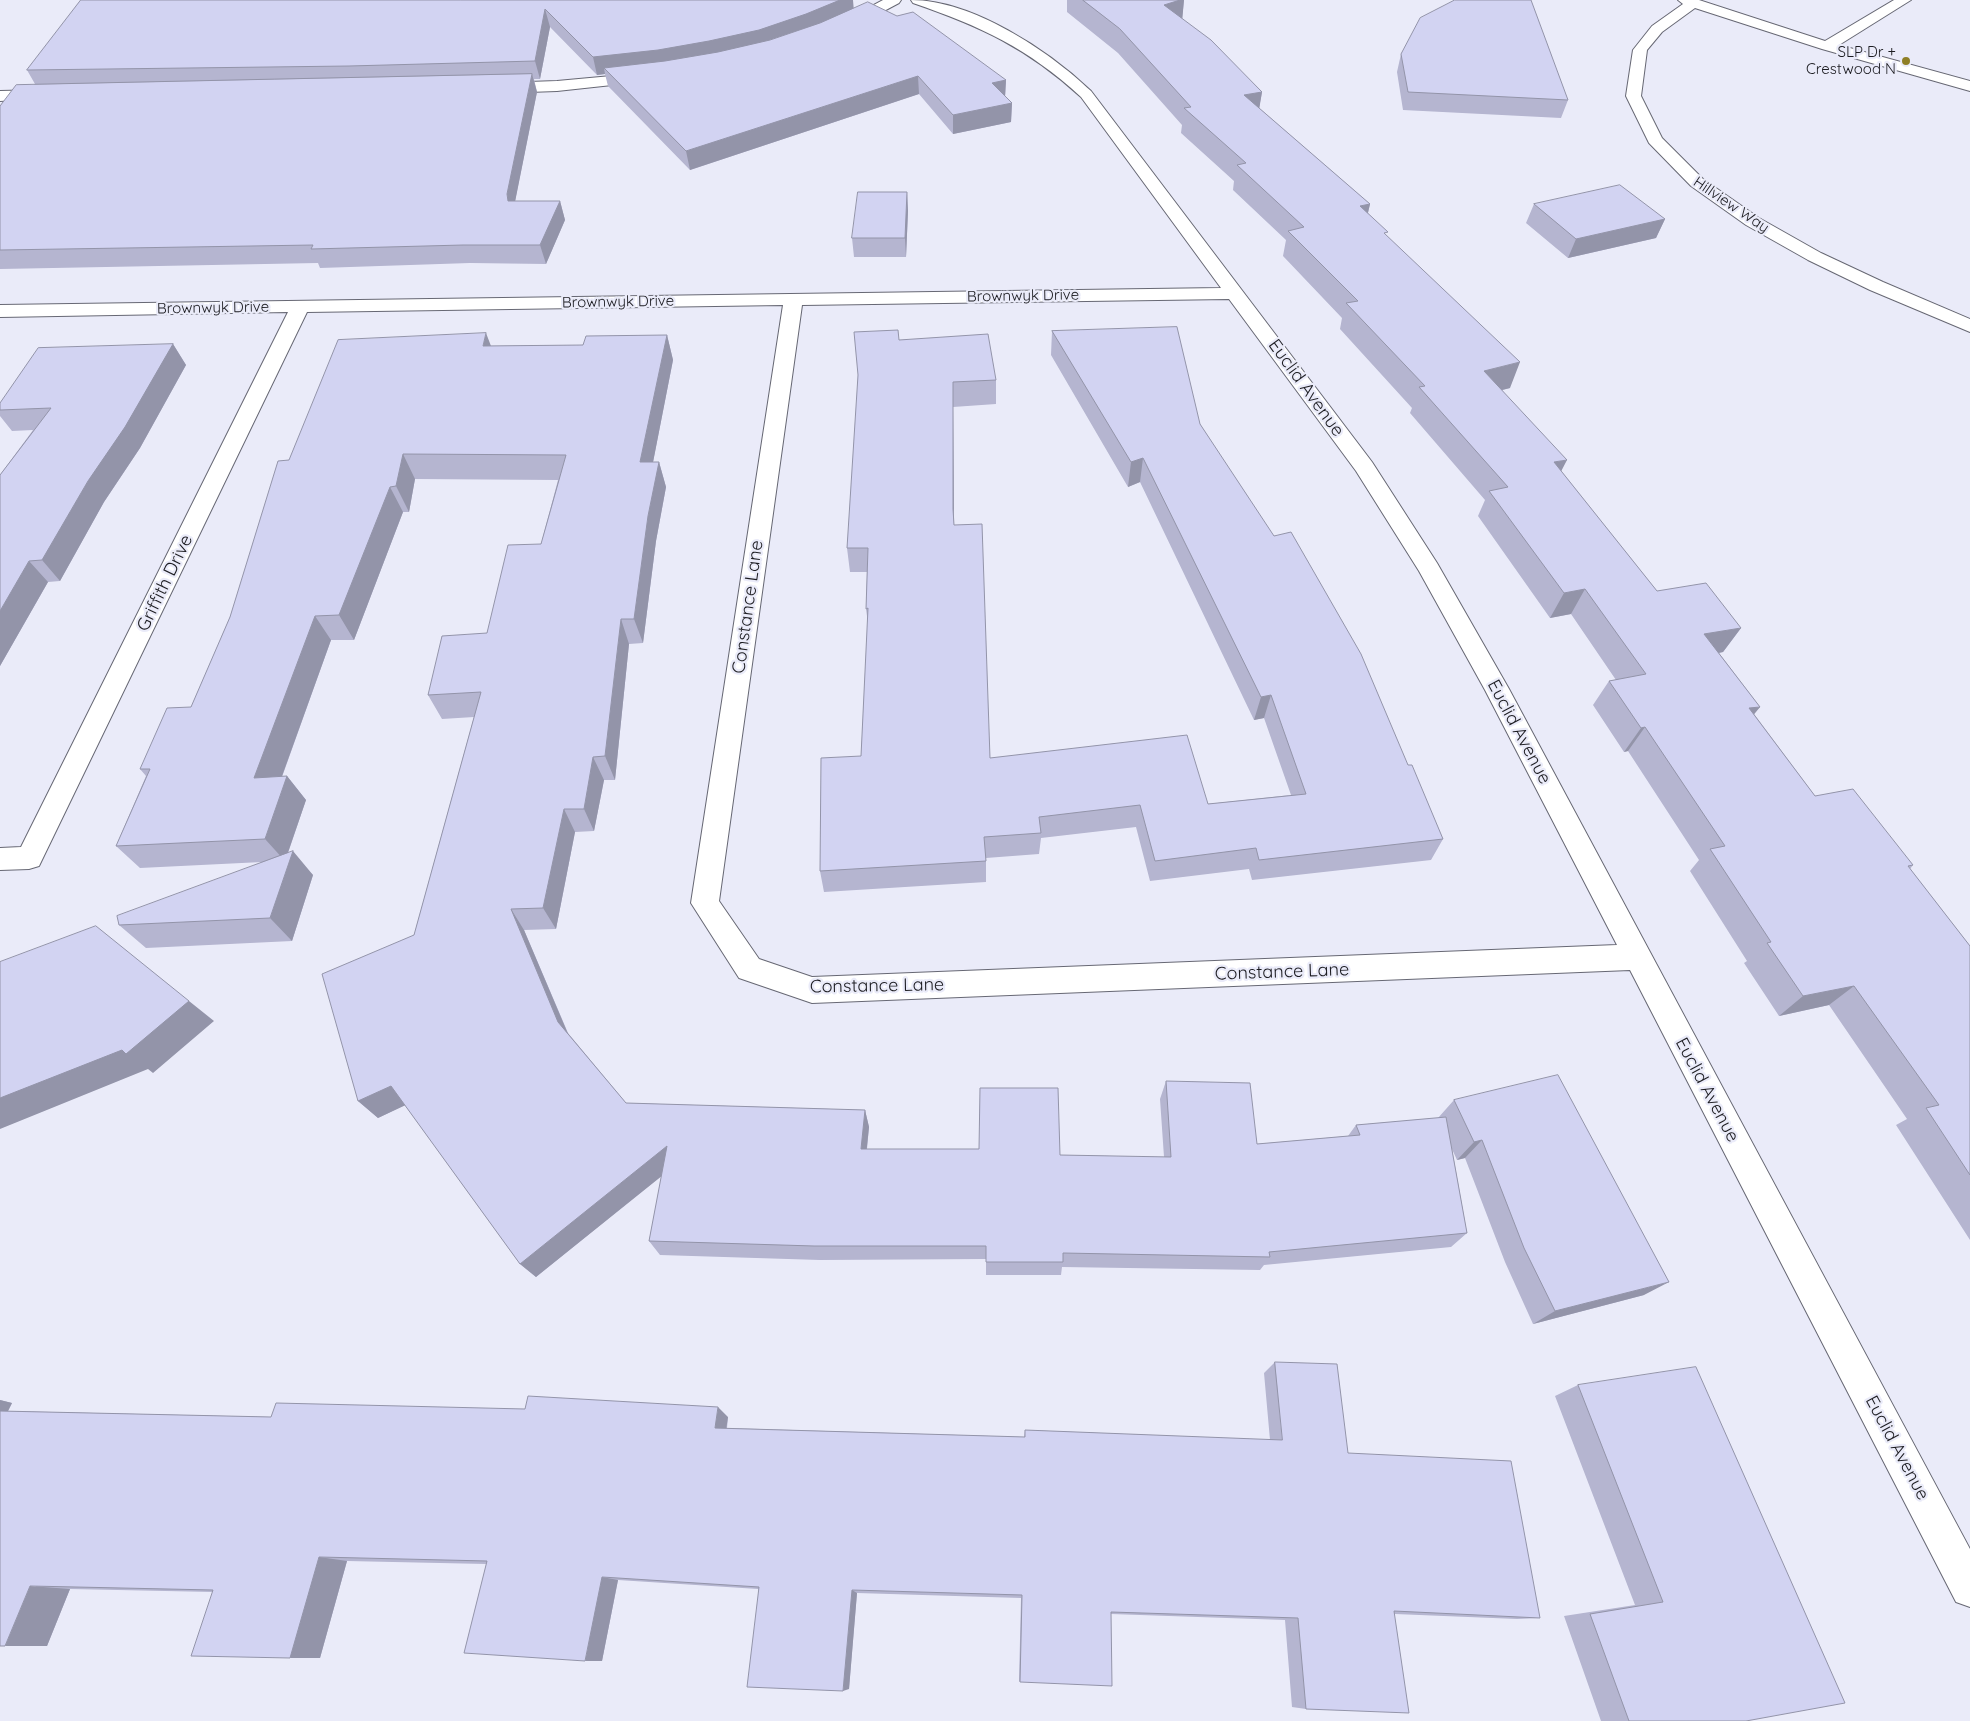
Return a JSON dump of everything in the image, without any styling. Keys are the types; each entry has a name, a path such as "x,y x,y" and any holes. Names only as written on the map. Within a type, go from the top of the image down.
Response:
{"street":[{"path":"833,30 864,17 894,0"},
{"name":"Euclid Avenue","path":"918,0 993,28 1036,51 1086,94 1364,467 1429,569 1497,689 1970,1588"},
{"path":"1827,46 1904,0"},
{"path":"1689,1 1827,46 1970,86"},
{"name":"Hillview Way","path":"1689,1 1658,29 1641,50 1633,72 1634,95 1644,122 1659,144 1683,171 1712,195 1753,223 1810,254 1910,301 1970,326"},
{"path":"488,88 567,86 658,76"},
{"path":"0,96 60,95"},
{"name":"Brownwyk Drive","path":"0,312 1236,293"},
{"name":"Constance Lane","path":"793,300 705,904 749,969 812,990 1637,957"},
{"name":"Griffith Drive","path":"0,859 29,858 300,307"}],"building":[{"path":"81,0 840,0 759,30 658,50 593,57 545,9 535,61 349,66 27,70"},
{"path":"1083,0 1180,0 1164,5 1211,40 1262,92 1244,95 1370,204 1360,206 1388,232 1384,233 1520,362 1484,371 1567,460 1554,462 1657,591 1706,583 1741,628 1704,634 1760,707 1749,708 1815,796 1853,789 1913,865 1908,866 1970,946 1970,1175 1926,1108 1939,1105 1854,986 1803,996 1767,943 1771,942 1710,849 1725,846 1645,727 1641,728 1609,681 1646,674 1585,589 1564,593 1489,491 1508,487 1419,387 1425,386 1346,303 1358,301 1288,231 1304,227 1237,165 1246,163 1184,108 1191,107 1120,29"},
{"path":"1455,0 1531,0 1568,100 1408,92 1401,54 1420,18"},
{"path":"868,2 897,16 913,12 1006,80 992,83 1012,103 953,115 918,76 686,151 604,68 665,61 718,52 770,40 820,23"},
{"path":"532,74 507,194 508,201 560,201 540,245 311,249 313,245 0,250 0,106 16,85"},
{"path":"1620,185 1665,219 1576,239 1534,204"},
{"path":"858,192 907,192 905,238 852,238"},
{"path":"1177,327 1200,424 1274,536 1291,532 1361,654 1408,765 1412,765 1443,839 1259,860 1256,848 1155,861 1140,805 1039,817 1041,833 984,837 986,861 820,871 821,758 861,756 868,608 866,609 868,548 847,548 858,375 854,332 898,330 899,340 988,334 996,380 953,382 953,509 954,525 982,524 990,758 1187,735 1208,804 1306,794 1271,695 1261,697 1143,458 1131,462 1052,331"},
{"path":"486,333 483,346 583,345 586,336 667,335 640,462 659,462 648,516 634,619 621,619 605,756 593,757 584,809 564,809 543,908 511,909 558,1022 626,1103 865,1110 861,1149 979,1149 980,1088 1058,1088 1060,1155 1171,1157 1166,1081 1250,1083 1257,1144 1360,1135 1356,1125 1446,1117 1467,1233 1269,1252 1270,1257 1063,1253 1063,1262 986,1262 986,1246 814,1246 649,1241 667,1146 520,1264 391,1086 358,1101 322,974 414,935 481,692 428,695 442,636 487,633 508,545 541,544 566,455 403,454 396,486 390,487 339,615 315,616 254,778 287,776 265,839 116,846 150,769 140,769 167,708 191,707 230,617 278,461 289,460 338,340"},
{"path":"173,344 125,427 88,481 42,560 29,561 0,611 0,475 51,408 0,410 0,403 38,348"},
{"path":"293,851 270,918 119,925 117,916"},
{"path":"96,926 189,1001 126,1054 122,1050 0,1098 0,962"},
{"path":"1558,1075 1669,1282 1555,1311 1524,1248 1482,1140 1474,1142 1454,1100"},
{"path":"1275,1362 1337,1364 1348,1453 1511,1461 1540,1618 1394,1611 1409,1713 1306,1709 1298,1618 1111,1612 1112,1686 1020,1682 1022,1595 852,1590 843,1691 747,1687 759,1587 602,1577 585,1661 464,1653 487,1561 319,1557 290,1658 191,1656 213,1590 30,1586 5,1646 0,1646 0,1411 271,1417 276,1403 525,1409 528,1396 718,1407 715,1428 1025,1437 1025,1430 1282,1440"},
{"path":"1696,1367 1845,1703 1746,1721 1629,1721 1590,1614 1663,1602 1578,1385"}],"place":[{"name":"SLP Dr + Crestwood N","path":"1906,61"}]}
